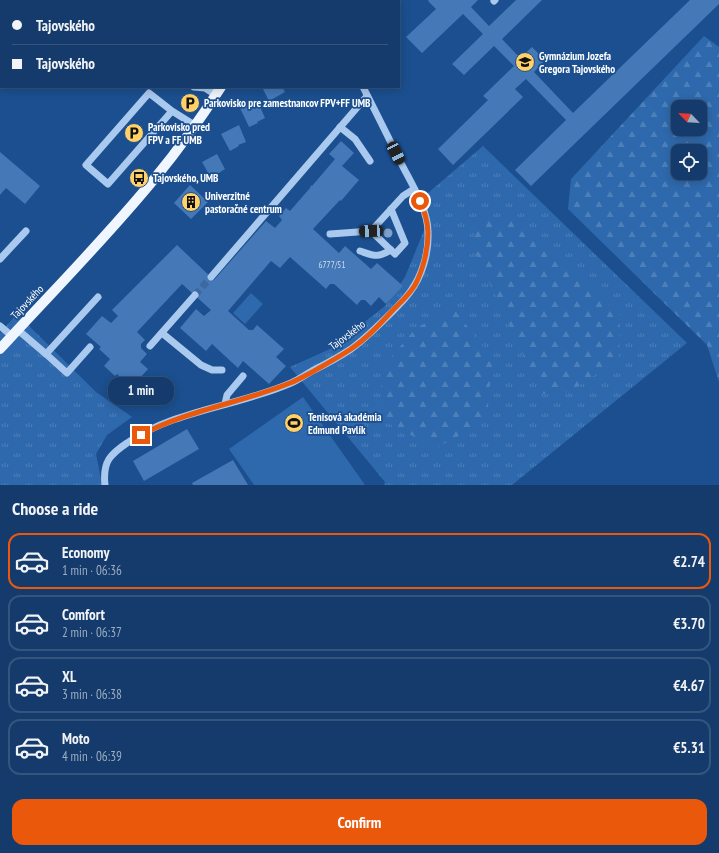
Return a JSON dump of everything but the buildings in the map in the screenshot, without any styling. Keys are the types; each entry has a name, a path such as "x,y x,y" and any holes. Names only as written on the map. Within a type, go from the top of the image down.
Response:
{"main road":[{"name":"Tajovského","path":"0,349 124,215 160,173 196,126 219,91"}],"lane":[{"path":"205,88 219,91"},
{"name":"Tajovského","path":"105,485 105,468 109,460 119,448 133,439 168,422 264,393 291,383 332,361 352,348 382,323 409,294 415,284 427,248 428,232 426,217 414,189 363,88"},
{"path":"172,111 108,184 86,165 149,93 172,111 196,126"},
{"path":"211,277 367,96"},
{"path":"340,127 355,139 370,161"},
{"path":"330,234 371,231 403,196 414,189"},
{"path":"371,231 395,254 405,243 391,209"},
{"path":"0,259 26,231"},
{"path":"360,251 375,256 383,255 391,250"},
{"path":"150,346 195,295"},
{"path":"46,354 98,297"},
{"path":"0,326 15,333 46,354 67,373 90,347"},
{"path":"162,332 201,365 212,370 222,370"},
{"path":"225,404 227,395 243,376"}],"green space":[{"path":"704,36 719,47 719,382 707,345 568,209 571,179"},
{"path":"483,146 687,343 512,485 384,485 385,482 290,367 330,349 385,306 405,277 425,228 421,199"},
{"path":"508,218 620,315 619,359 569,392 542,394 472,246 480,219"},
{"path":"251,293 263,304 245,324 233,313"},
{"path":"453,308 493,359 486,421 436,448 382,420 381,369 416,328"},
{"path":"17,314 96,392 132,417 107,435 96,454 102,485 0,485 0,333"},
{"name":"Tenisová akadémia Edmund Pavlík","path":"303,397 365,485 254,485 229,449"}],"tunnel":[{"path":"195,295 211,277"}],"place":[{"name":"Gymnázium Jozefa Gregora Tajovského","path":"525,62"},
{"name":"Parkovisko pre zamestnancov FPV+FF UMB","path":"190,103"},
{"name":"Parkovisko pred FPV a FF UMB","path":"134,133"},
{"name":"Tajovského, UMB","path":"139,178"},
{"name":"Univerzitné pastoračné centrum","path":"191,202"},
{"name":"Tenisová akadémia Edmund Pavlík","path":"294,423"}],"route":[{"path":"141,435 168,422 264,393 291,383 332,361 368,335 382,323 409,294 420,272 427,248 428,232 426,217 420,201"}]}
